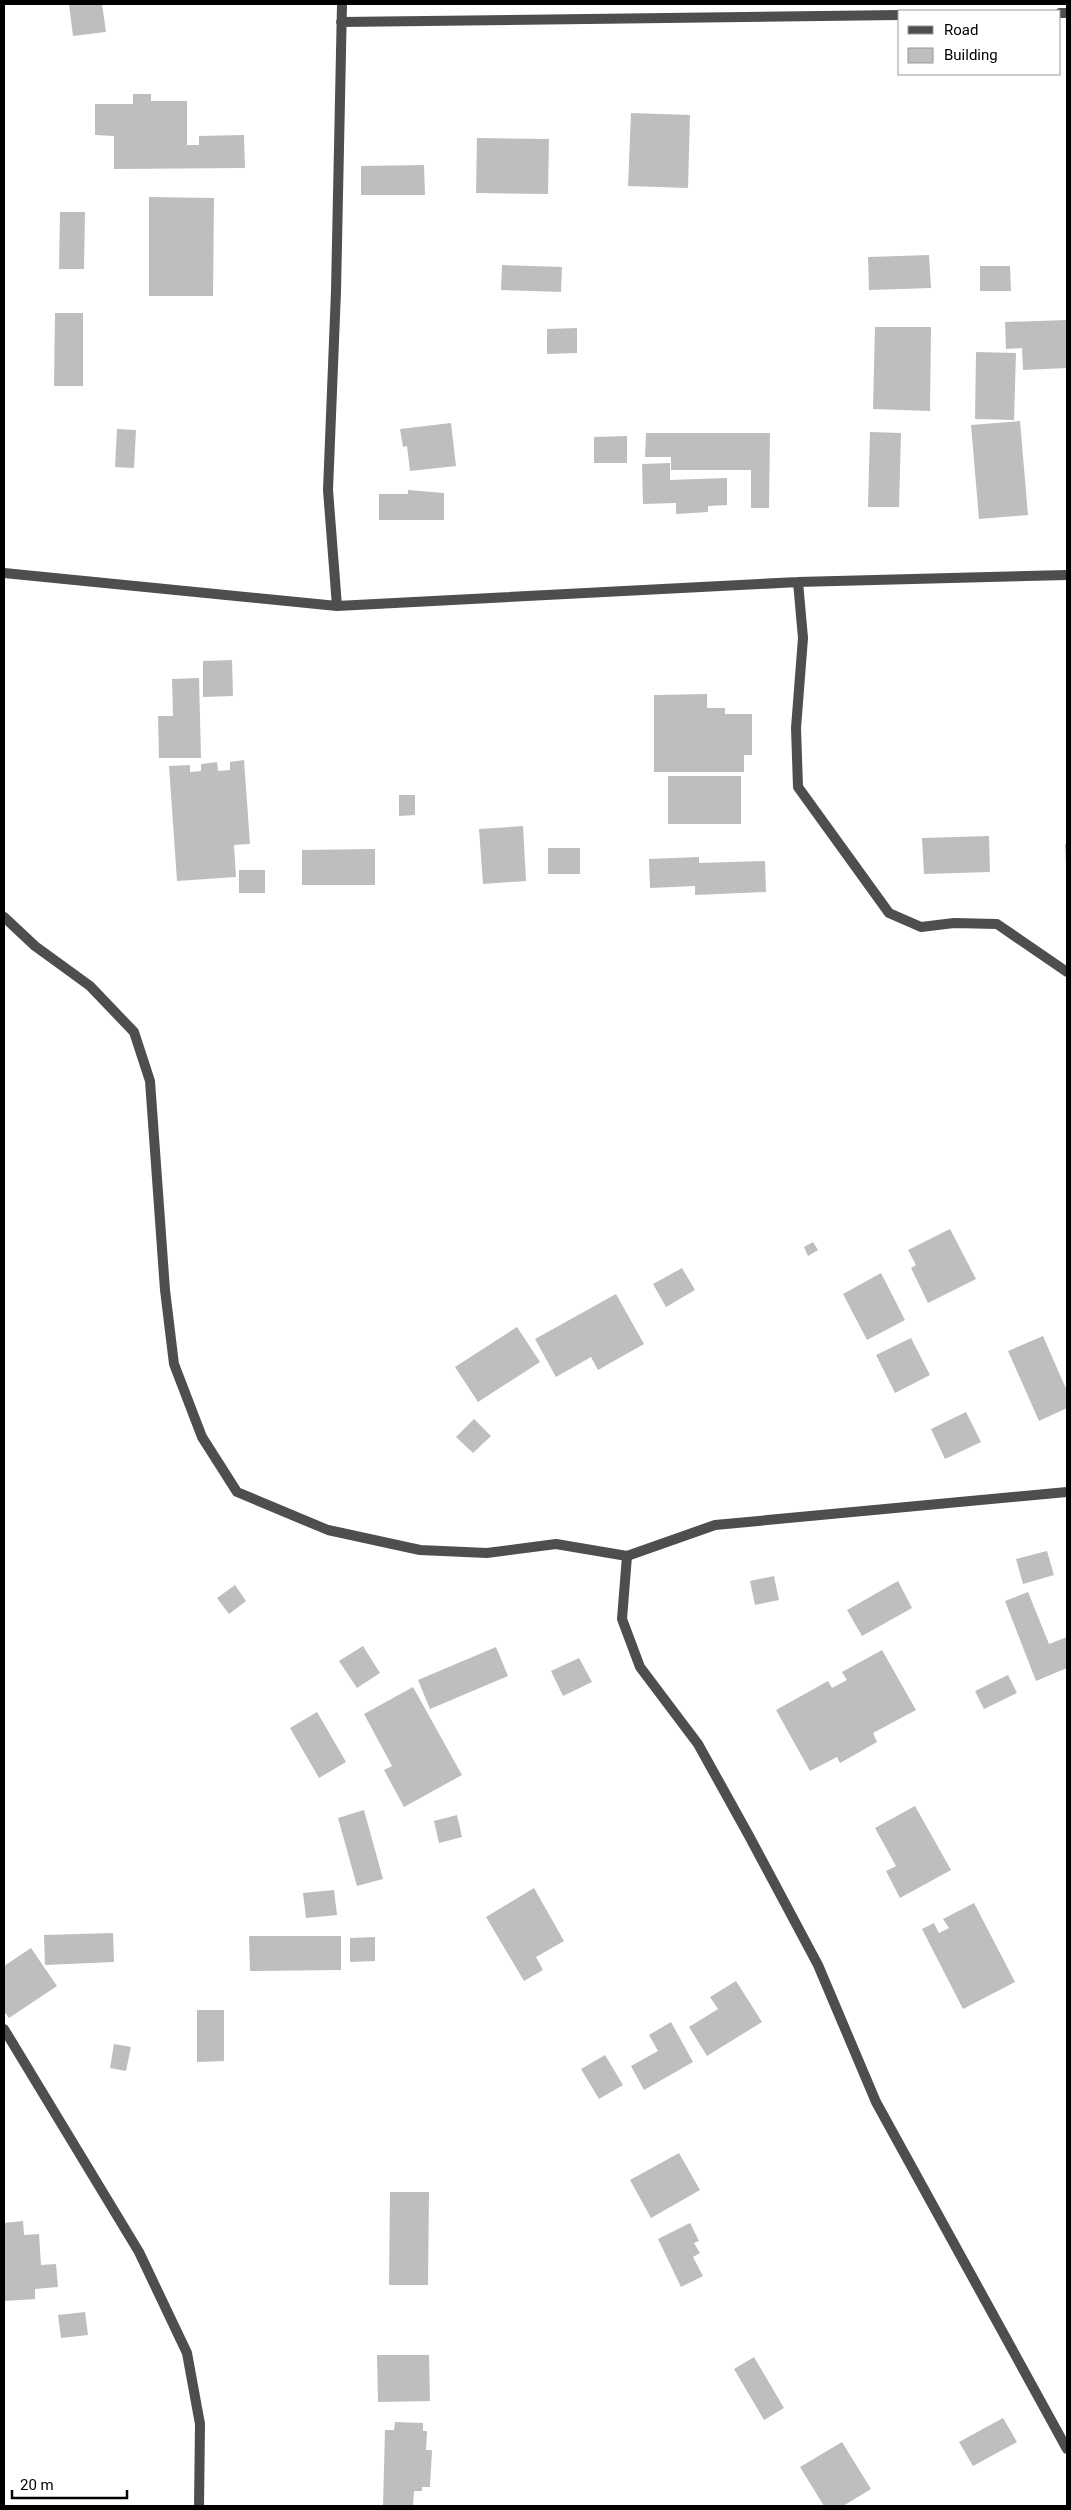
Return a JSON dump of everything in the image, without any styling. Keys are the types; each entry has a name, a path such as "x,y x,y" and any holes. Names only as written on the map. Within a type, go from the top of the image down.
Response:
{"street":[{"path":"337,606 328,490 336,292 342,4"},
{"path":"341,22 898,15"},
{"path":"4,573 337,606 798,582 1067,575"},
{"path":"798,582 803,638 796,728 798,788 889,913 921,927 954,923 997,924 1067,972"},
{"path":"4,917 35,946 90,986 134,1032 150,1081 165,1290 174,1364 202,1436 237,1492 328,1530 420,1550 487,1553 556,1544 627,1556 715,1525 1067,1492"},
{"path":"627,1556 622,1619 640,1667 698,1744 748,1834 818,1965 876,2102 1067,2449"},
{"path":"4,2029 139,2252 187,2353 200,2424 199,2506"}],"building":[{"path":"69,4 102,4 106,32 73,36"},
{"path":"133,94 151,94 151,101 187,101 187,145 199,145 199,136 244,135 245,168 114,169 114,136 95,135 95,104 133,104"},
{"path":"631,113 690,115 688,188 628,186"},
{"path":"477,138 549,139 548,194 476,193"},
{"path":"424,165 425,195 361,195 361,166"},
{"path":"149,197 214,198 213,296 149,296"},
{"path":"60,212 85,212 84,269 59,269"},
{"path":"929,255 931,288 869,290 868,257"},
{"path":"502,265 562,267 561,292 501,290"},
{"path":"980,266 1010,266 1011,291 980,291"},
{"path":"55,313 83,313 83,386 54,386"},
{"path":"1067,320 1067,368 1023,370 1022,348 1006,349 1005,322"},
{"path":"875,327 931,327 930,411 873,409"},
{"path":"577,328 577,353 547,354 547,329"},
{"path":"976,352 1016,353 1014,420 975,419"},
{"path":"1020,421 1028,515 979,519 971,425"},
{"path":"451,423 456,466 410,471 407,446 403,447 400,429"},
{"path":"117,429 136,430 134,468 115,467"},
{"path":"870,432 901,433 899,507 868,507"},
{"path":"646,433 770,433 769,508 751,508 751,470 671,470 671,457 645,457"},
{"path":"627,436 627,463 594,463 594,437"},
{"path":"670,463 670,480 727,478 727,505 708,506 708,512 676,514 676,503 643,504 642,464"},
{"path":"408,490 444,493 444,520 379,520 379,494 408,494"},
{"path":"232,660 233,696 203,697 203,661"},
{"path":"199,678 201,758 159,758 158,716 173,716 172,679"},
{"path":"707,694 707,708 725,708 725,714 752,714 752,755 744,755 744,772 654,772 654,695"},
{"path":"244,760 250,844 234,845 236,877 177,881 169,766 190,765 190,772 201,771 201,764 217,762 218,771 230,770 230,762"},
{"path":"668,776 741,776 741,824 668,824"},
{"path":"399,795 415,795 415,815 399,816"},
{"path":"523,826 526,881 483,884 479,829"},
{"path":"989,836 990,872 924,874 922,838"},
{"path":"1065,844 1067,844 1067,864 1066,864"},
{"path":"548,848 580,848 580,874 548,874"},
{"path":"375,849 375,885 302,885 302,850"},
{"path":"699,857 699,863 765,861 766,892 695,895 695,886 650,888 649,859"},
{"path":"239,870 265,870 265,893 239,893"},
{"path":"950,1229 976,1279 928,1303 911,1268 916,1265 908,1250"},
{"path":"813,1242 818,1250 808,1256 804,1247"},
{"path":"682,1268 695,1290 666,1307 653,1284"},
{"path":"881,1273 905,1320 867,1340 843,1294"},
{"path":"616,1294 644,1344 598,1370 591,1357 556,1377 535,1339"},
{"path":"517,1327 540,1362 478,1402 455,1367"},
{"path":"1043,1336 1067,1391 1067,1408 1039,1421 1008,1351"},
{"path":"911,1338 930,1375 895,1393 876,1355"},
{"path":"966,1412 981,1442 945,1459 931,1429"},
{"path":"474,1419 491,1436 473,1453 456,1437"},
{"path":"1047,1551 1054,1575 1023,1584 1016,1559"},
{"path":"774,1576 779,1600 755,1605 750,1581"},
{"path":"898,1581 912,1608 862,1636 847,1610"},
{"path":"235,1585 246,1601 229,1614 217,1598"},
{"path":"1028,1592 1049,1644 1067,1637 1067,1668 1036,1681 1005,1601"},
{"path":"363,1646 380,1673 357,1688 339,1661"},
{"path":"496,1647 508,1676 430,1709 418,1680"},
{"path":"882,1650 916,1710 873,1733 877,1742 840,1763 837,1757 810,1771 776,1710 828,1681 832,1688 847,1680 842,1672"},
{"path":"579,1658 592,1682 563,1696 551,1671"},
{"path":"1008,1675 1017,1693 984,1709 975,1691"},
{"path":"413,1687 462,1775 404,1807 384,1770 392,1766 364,1714"},
{"path":"317,1712 346,1762 319,1778 290,1728"},
{"path":"915,1806 951,1870 900,1898 886,1871 896,1866 875,1828"},
{"path":"364,1810 383,1879 357,1886 338,1818"},
{"path":"457,1815 462,1837 439,1843 434,1821"},
{"path":"534,1888 564,1941 536,1957 543,1970 524,1981 486,1917"},
{"path":"334,1890 337,1915 306,1918 303,1893"},
{"path":"974,1903 1015,1982 963,2009 922,1929 934,1923 939,1933 949,1928 943,1919"},
{"path":"113,1933 114,1962 45,1965 44,1935"},
{"path":"249,1936 341,1936 341,1970 250,1971"},
{"path":"375,1937 375,1961 350,1962 350,1938"},
{"path":"31,1948 57,1986 9,2018 4,2011 4,1966"},
{"path":"736,1981 762,2022 707,2056 689,2027 718,2009 710,1997"},
{"path":"197,2010 224,2010 224,2061 197,2062"},
{"path":"671,2022 693,2062 644,2090 631,2066 658,2051 649,2035"},
{"path":"114,2044 131,2047 126,2071 110,2068"},
{"path":"605,2055 623,2085 599,2099 581,2069"},
{"path":"679,2153 700,2190 651,2218 630,2180"},
{"path":"390,2192 429,2192 428,2285 389,2285"},
{"path":"23,2221 24,2235 39,2234 41,2265 56,2264 58,2287 35,2289 35,2299 4,2301 4,2223"},
{"path":"690,2223 699,2241 694,2243 700,2253 693,2257 703,2276 681,2287 658,2239"},
{"path":"85,2312 88,2335 61,2338 58,2315"},
{"path":"377,2355 429,2355 430,2401 378,2402"},
{"path":"754,2357 784,2408 764,2420 734,2369"},
{"path":"1003,2418 1017,2442 973,2466 959,2442"},
{"path":"395,2422 423,2423 423,2431 427,2431 426,2450 432,2450 430,2487 422,2487 422,2491 414,2491 413,2506 383,2506 385,2430 394,2430"},
{"path":"842,2442 871,2489 843,2506 824,2506 800,2467"}]}
